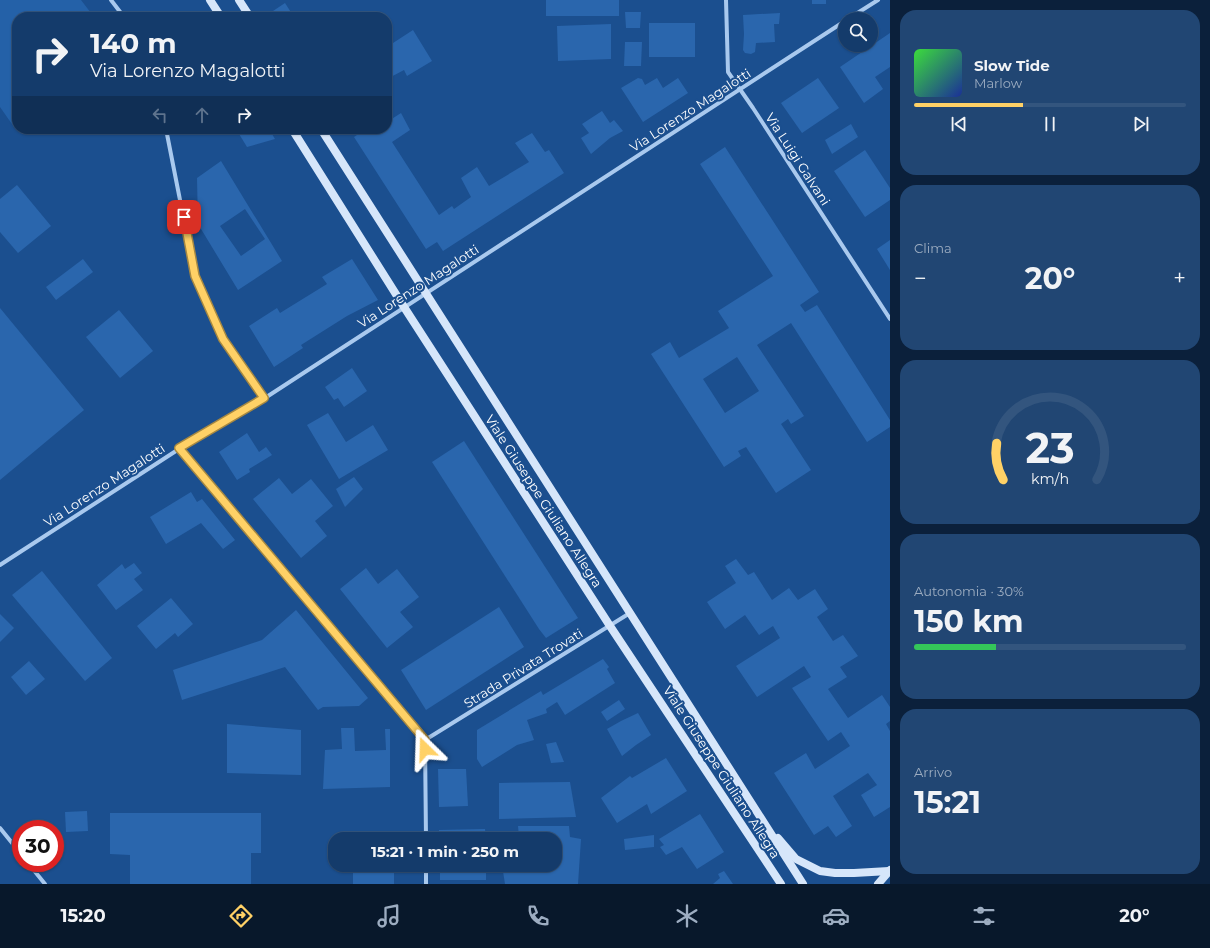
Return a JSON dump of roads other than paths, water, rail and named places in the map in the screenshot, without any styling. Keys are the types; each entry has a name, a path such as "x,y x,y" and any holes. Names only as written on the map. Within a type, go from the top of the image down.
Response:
{"street":[{"path":"111,0 120,12"},
{"path":"210,0 218,12"},
{"path":"239,0 247,12"},
{"name":"Via Luigi Galvani","path":"726,0 728,72 889,316"},
{"path":"859,12 878,0"},
{"name":"Via Lorenzo Magalotti","path":"0,565 179,448 264,398 838,26"},
{"path":"167,134 195,276 223,339 264,398"},
{"name":"Viale Giuseppe Giuliano Allegra","path":"295,134 404,307 610,626 781,884"},
{"name":"Viale Giuseppe Giuliano Allegra","path":"325,134 803,884"},
{"path":"179,448 425,740 426,832"},
{"name":"Strada Privata Trovati","path":"425,740 630,613"},
{"path":"0,828 12,843"},
{"path":"768,830 780,839 796,859 820,870 835,873 854,874 889,870"},
{"path":"878,884 889,870"},
{"path":"35,872 45,884"},
{"path":"426,872 426,884"}]}
